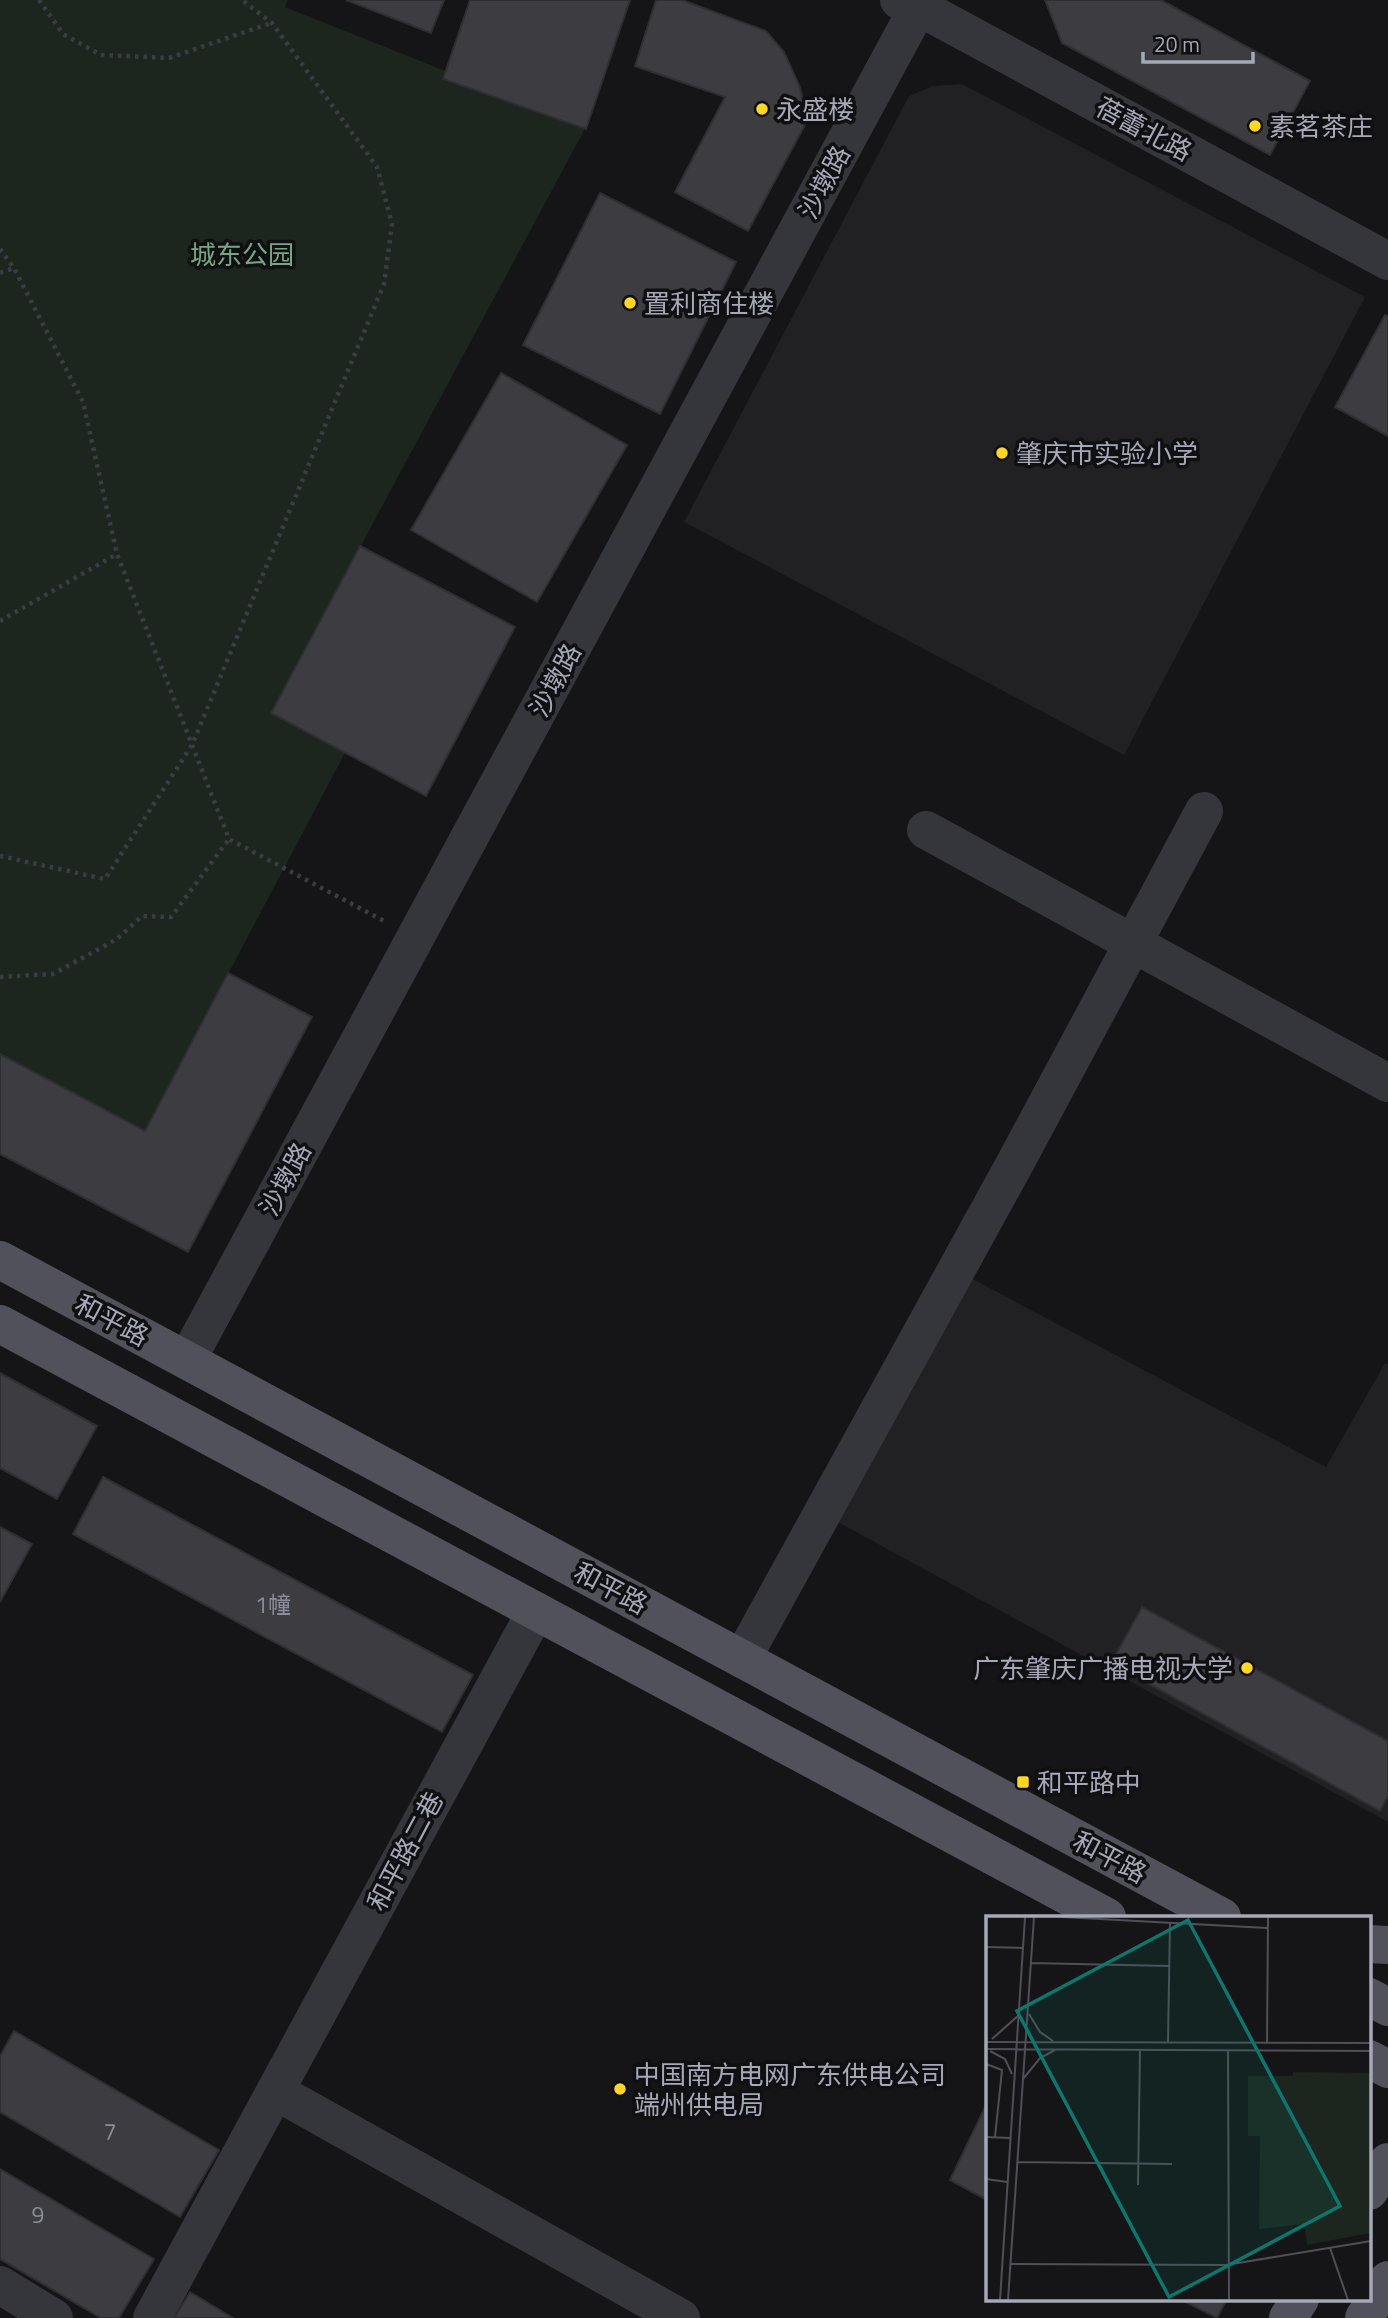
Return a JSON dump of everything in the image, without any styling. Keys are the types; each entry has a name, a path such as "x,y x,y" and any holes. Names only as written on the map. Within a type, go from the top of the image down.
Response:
{"main road":[{"name":"和平路","path":"0,1260 1220,1916"},
{"name":"和平路","path":"0,1324 1105,1916"},
{"path":"1370,1944 1388,1945"},
{"path":"1370,1998 1388,2007"},
{"path":"1370,2060 1388,2069"},
{"path":"1370,2189 1388,2162"},
{"path":"1288,2318 1299,2300"}],"street":[{"name":"蓓蕾北路","path":"913,2 1388,261"},
{"name":"沙墩路","path":"187,1360 416,937 913,2"},
{"path":"742,1659 1013,1167 1204,811"},
{"path":"926,830 1388,1083"},
{"name":"和平路二巷","path":"152,2318 536,1611"},
{"path":"275,2091 681,2318"},
{"path":"0,2285 54,2318"}],"path":[{"path":"39,0 62,34 101,54 169,58 272,23"},
{"path":"0,856 104,879 192,745 384,284 392,224 377,167 272,23 242,0"},
{"path":"0,249 14,268 83,402 117,554 229,839 416,937"},
{"path":"0,273 14,268"},
{"path":"0,621 117,554"},
{"path":"0,977 53,974 117,939 142,916 171,917 229,839"}],"shaded area":[{"name":"肇庆市实验小学","path":"962,84 1365,297 1124,755 684,522 909,96 933,86"},
{"name":"广东肇庆广播电视大学","path":"952,1268 1326,1467 1385,1363 1388,1364 1388,1822 823,1514"}],"green space":[{"name":"城东公园","path":"0,0 288,0 285,7 586,127 271,713 345,753 145,1131 0,1054"}],"building":[{"path":"346,0 444,0 431,33"},
{"path":"470,0 630,0 586,129 443,79"},
{"name":"永盛楼","path":"656,0 682,0 766,31 784,52 800,87 807,121 748,231 675,192 725,97 635,66"},
{"path":"1045,0 1161,0 1310,81 1270,155 1062,43"},
{"name":"置利商住楼","path":"600,193 736,262 660,414 523,345"},
{"path":"1385,315 1388,316 1388,436 1335,407"},
{"path":"501,373 627,445 537,602 411,530"},
{"path":"360,546 515,627 426,796 271,713"},
{"path":"228,973 312,1017 188,1252 0,1154 0,1054 145,1131"},
{"path":"0,1373 97,1426 57,1499 0,1468"},
{"path":"103,1477 473,1675 442,1732 73,1534"},
{"path":"0,1527 32,1544 0,1602"},
{"path":"1142,1607 1388,1741 1388,1796 1380,1811 1111,1663"},
{"path":"14,2031 219,2150 180,2217 0,2112 0,2056"},
{"path":"986,2105 986,2199 950,2180"},
{"path":"0,2169 154,2259 119,2318 101,2318 0,2259"},
{"path":"190,2292 233,2318 174,2318"},
{"path":"1182,2300 1226,2300 1217,2318"}],"place":[{"name":"永盛楼","path":"762,109"},
{"name":"素茗茶庄","path":"1255,126"},
{"name":"置利商住楼","path":"630,303"},
{"name":"肇庆市实验小学","path":"1002,453"},
{"name":"广东肇庆广播电视大学","path":"1247,1668"},
{"name":"和平路中","path":"1023,1782"},
{"name":"中国南方电网广东供电公司 端州供电局","path":"620,2089"}]}
